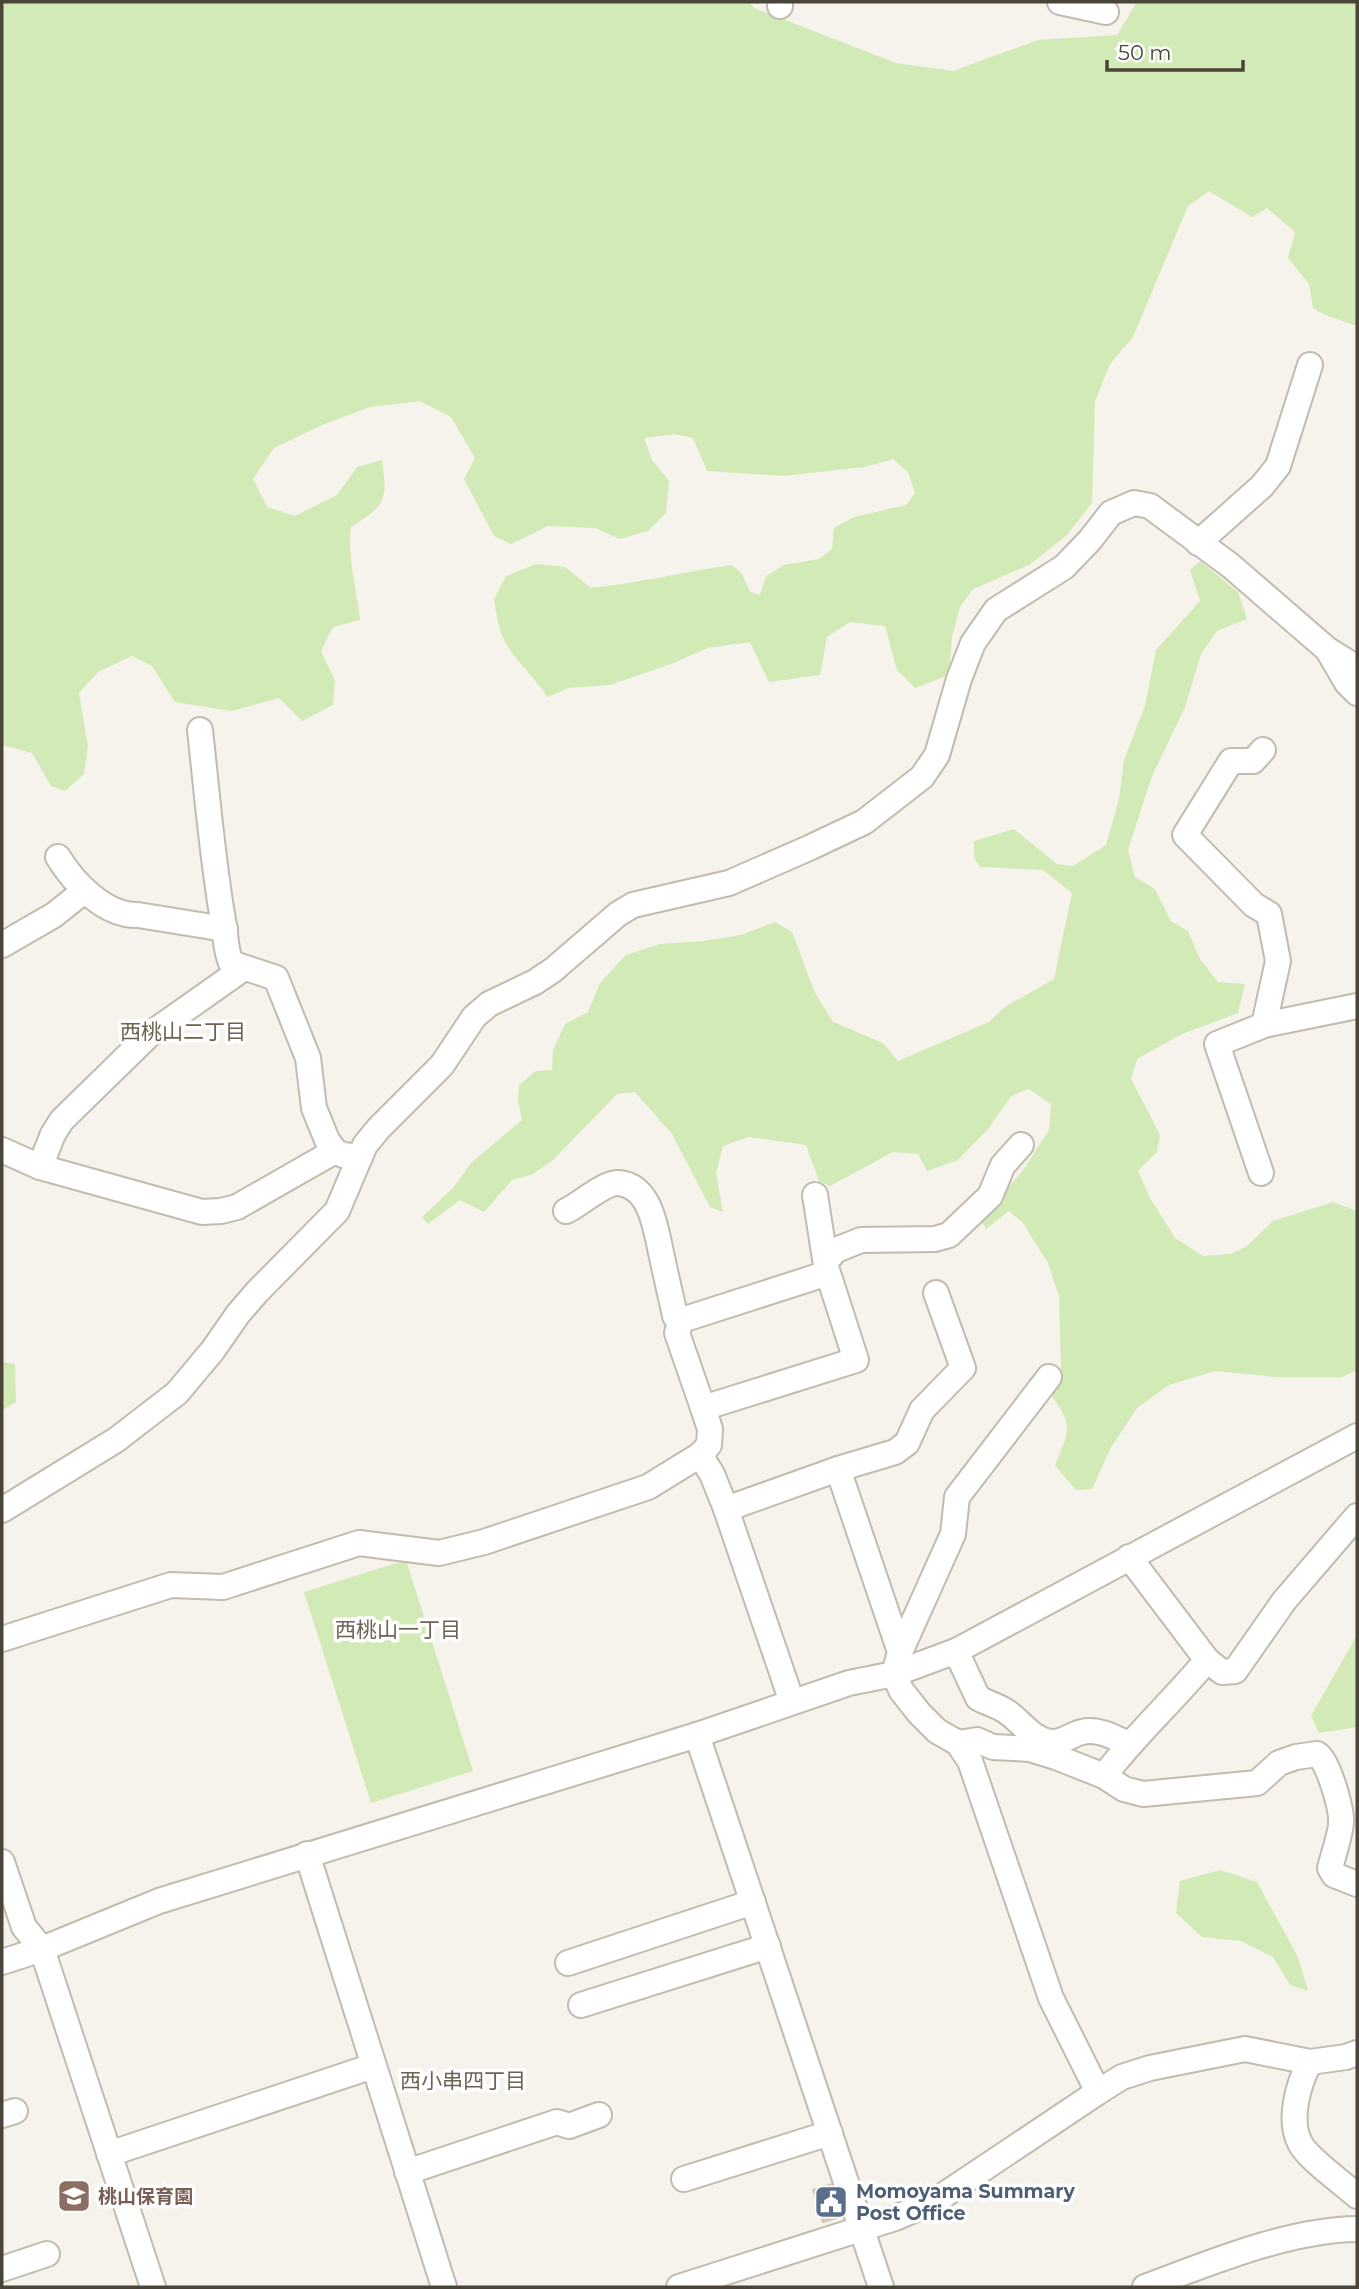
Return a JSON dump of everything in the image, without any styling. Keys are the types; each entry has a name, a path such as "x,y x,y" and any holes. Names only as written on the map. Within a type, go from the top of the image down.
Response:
{"street":[{"path":"1060,2 1106,12"},
{"path":"1198,543 1262,486 1278,466 1310,365"},
{"path":"2,1510 116,1440 177,1393 213,1350 238,1314 337,1211 365,1145 442,1065 474,1017 489,1004 535,982 618,914 633,905 729,883 809,848 864,822 922,777 937,755 959,679 973,643 996,610 1064,567 1111,513 1134,503 1150,506 1231,566 1328,650 1357,668"},
{"path":"1328,650 1347,683 1357,693"},
{"path":"200,730 215,873 231,963 276,978 308,1058 314,1108 327,1140 335,1151 360,1157"},
{"path":"1264,750 1253,761 1231,761 1185,835 1254,905 1269,914 1278,961 1264,1025"},
{"path":"58,857 84,891 124,915 138,915 225,940"},
{"path":"2,945 54,915 84,891"},
{"path":"189,1008 212,975 225,940"},
{"path":"40,1167 53,1134 62,1120 149,1035 244,968"},
{"path":"1261,1173 1217,1044 1264,1025 1357,1006"},
{"path":"2,1639 171,1585 223,1587 359,1543 439,1553 484,1542 648,1487 700,1455 709,1445 710,1429 704,1408 677,1333 685,1319 827,1267 836,1250 861,1240 935,1239 950,1235 989,1196 1003,1165 1021,1145"},
{"path":"2,1150 40,1167 202,1212 221,1212 254,1198 335,1151"},
{"path":"566,1211 616,1182 632,1187 656,1223 675,1316 680,1324"},
{"path":"704,1408 856,1360 827,1267 815,1195"},
{"path":"726,1509 838,1469 895,1452 907,1443 922,1410 963,1368 936,1293"},
{"path":"897,1663 953,1534 957,1497 1048,1377"},
{"path":"2,1962 42,1949 159,1901 697,1735 897,1663 956,1651 1357,1436"},
{"path":"700,1455 712,1474 726,1509 792,1702"},
{"path":"838,1469 897,1663 901,1690 937,1731 958,1743 970,1761 1051,1998 1098,2092"},
{"path":"1129,1557 1207,1660 1222,1672 1235,1671 1284,1601 1357,1516"},
{"path":"956,1651 978,1698 1004,1709 1027,1731 1038,1737 1052,1742 1069,1739 1083,1731 1104,1732 1128,1744"},
{"path":"1104,1776 1128,1744 1207,1660"},
{"path":"697,1735 881,2287"},
{"path":"958,1743 977,1740 993,1747 1030,1749 1104,1776 1124,1789 1143,1794 1257,1783 1279,1763 1318,1754 1327,1766 1346,1839 1330,1868 1334,1875 1357,1884"},
{"path":"307,1854 444,2287"},
{"path":"2,1862 24,1927 42,1949 153,2287"},
{"path":"568,1963 753,1902"},
{"path":"581,2005 768,1946"},
{"path":"679,2287 895,2218 935,2201 1122,2077 1150,2068 1245,2049 1310,2062 1357,2053"},
{"path":"1310,2062 1295,2107 1296,2133 1300,2146 1357,2196"},
{"path":"109,2154 373,2066"},
{"path":"407,2172 557,2122 569,2126 599,2115"},
{"path":"684,2179 830,2133"},
{"path":"1145,2287 1262,2246 1337,2230 1357,2229"},
{"path":"2,2269 47,2254"}],"green space":[{"path":"2,2 749,2 754,8 896,63 953,71 1038,40 1117,35 1137,2 1357,2 1357,326 1313,308 1309,284 1288,258 1295,232 1267,208 1252,217 1209,191 1188,206 1133,337 1110,364 1095,401 1092,503 1067,535 1029,565 973,589 960,607 952,637 949,675 915,688 897,670 885,626 850,622 827,637 820,675 769,682 750,642 708,648 610,685 569,688 547,697 503,638 494,599 506,576 536,564 565,567 591,588 732,565 742,574 750,592 760,595 766,576 784,565 819,559 832,549 834,528 854,517 906,505 915,493 908,472 893,459 865,467 783,476 707,471 693,438 674,434 644,438 652,460 669,481 666,513 648,531 620,539 595,528 548,526 511,544 494,536 464,479 475,458 451,417 420,401 370,407 322,425 274,448 253,479 267,507 295,516 337,495 357,467 382,460 382,501 371,513 351,527 351,562 360,620 333,627 321,651 335,681 333,705 302,721 279,698 231,711 175,702 152,666 132,656 98,672 79,693 88,747 84,774 65,791 51,786 32,753 2,745"},
{"path":"1200,561 1238,592 1247,619 1217,631 1201,654 1185,707 1152,776 1128,850 1135,877 1155,889 1171,921 1188,931 1200,959 1218,982 1245,984 1238,1013 1182,1034 1137,1059 1131,1079 1160,1135 1157,1152 1138,1171 1150,1198 1175,1238 1203,1256 1231,1254 1247,1246 1273,1221 1333,1202 1357,1211 1357,1370 1342,1377 1276,1377 1215,1371 1169,1385 1137,1408 1110,1449 1092,1489 1076,1490 1055,1466 1067,1430 1064,1415 1051,1395 1061,1371 1059,1296 1048,1263 1023,1223 1009,1211 986,1229 981,1220 1024,1169 1049,1130 1051,1104 1029,1089 1011,1096 989,1128 958,1160 927,1171 918,1154 893,1152 830,1186 819,1181 806,1145 749,1137 723,1146 716,1173 723,1212 710,1207 672,1134 635,1092 617,1094 552,1161 531,1175 512,1180 484,1212 460,1200 428,1224 422,1217 453,1188 471,1163 522,1120 518,1101 519,1085 536,1071 552,1070 553,1050 565,1024 588,1012 600,983 626,955 660,944 741,935 775,922 792,932 815,993 833,1022 883,1043 898,1061 989,1022 1005,1007 1054,979 1072,893 1043,870 980,867 974,858 974,841 1014,829 1057,864 1073,866 1106,845 1119,799 1124,760 1145,706 1156,650 1200,601 1190,570"},
{"path":"2,1362 15,1364 16,1402 2,1410"},
{"path":"406,1560 473,1771 371,1803 304,1592"},
{"path":"1357,1635 1357,1727 1319,1733 1311,1716"},
{"path":"1220,1870 1257,1882 1298,1957 1308,1991 1290,1985 1273,1957 1241,1941 1202,1937 1176,1913 1180,1881"}],"building":[{"path":"839,2182 849,2214 823,2222 813,2190"}],"place":[{"name":"桃山保育園","path":"74,2196"},
{"name":"Momoyama Summary Post Office","path":"831,2202"}],"district":[{"name":"西桃山二丁目","path":"183,1031"},
{"name":"西桃山一丁目","path":"398,1629"},
{"name":"西小串四丁目","path":"463,2080"}]}
